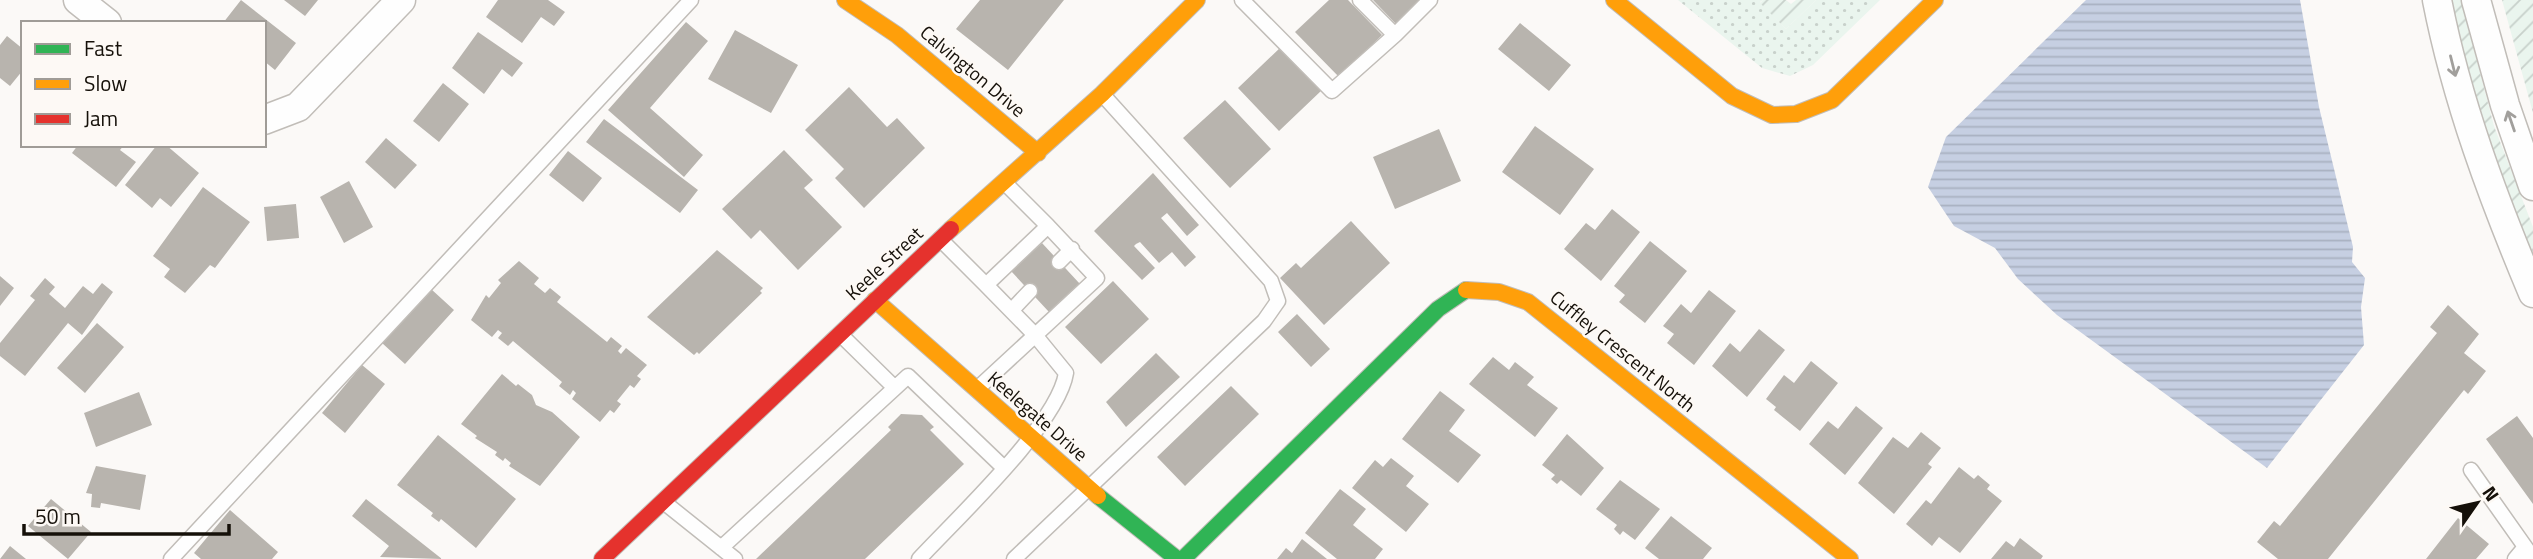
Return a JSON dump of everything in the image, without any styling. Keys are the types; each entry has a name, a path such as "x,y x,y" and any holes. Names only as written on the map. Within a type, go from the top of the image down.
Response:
{"street":[{"path":"78,0 104,21"},
{"path":"266,119 298,107 401,0"},
{"name":"Calvington Drive","path":"845,0 897,35 1038,153"},
{"name":"Keele Street","path":"602,559 940,239 1102,94 1197,0"},
{"path":"1614,0 1732,96 1772,115 1796,114 1832,100 1935,0"},
{"path":"2437,0 2473,138 2493,197 2533,293"},
{"path":"2476,0 2505,105 2533,186"},
{"name":"Cuffley Crescent North","path":"1183,559 1438,309 1467,290 1499,292 1528,302 1850,559"},
{"name":"Keelegate Drive","path":"875,300 936,377 976,390 1089,489 1177,559"}],"lane":[{"path":"170,559 691,0"},
{"path":"1242,0 1332,91 1430,0"},
{"path":"1360,0 1395,35"},
{"path":"1014,559 1264,321 1278,301 1271,281 1102,94"},
{"path":"976,390 1097,278 1072,249 1004,182"},
{"path":"986,285 1048,226"},
{"path":"919,559 1050,413 1064,389 1066,373 1012,310 940,239"},
{"path":"1059,262 1072,249"},
{"path":"1012,310 1030,291"},
{"path":"839,334 894,388"},
{"path":"721,548 908,376 936,377 1003,467"},
{"path":"2471,470 2529,552 2515,559"},
{"path":"662,500 735,559"}],"shaded area":[{"path":"1678,0 1763,0 1760,2 1786,29 1816,0 1880,0 1813,65 1790,76 1762,68"},
{"path":"1763,0 1786,0 1791,4 1796,0 1816,0 1786,29 1760,3"},
{"path":"2450,0 2461,0 2494,126 2533,227 2533,254 2506,193 2484,129"},
{"path":"2502,0 2533,0 2533,113"}],"water":[{"path":"2086,0 2300,0 2319,107 2353,247 2352,262 2365,278 2361,307 2364,345 2267,468 2057,315 2018,279 1995,248 1954,226 1928,187 1946,137"}],"building":[{"path":"241,0 296,43 275,70 266,63 266,21 225,21"},
{"path":"284,0 318,0 305,16"},
{"path":"498,0 548,0 565,12 554,26 541,17 522,43 486,17"},
{"path":"980,0 1064,0 1008,70 956,29"},
{"path":"1329,0 1348,0 1382,35 1339,77 1295,32"},
{"path":"1373,0 1422,0 1397,25"},
{"path":"686,22 708,41 650,108 703,155 684,177 608,110"},
{"path":"1520,23 1571,65 1549,91 1498,49"},
{"path":"735,30 798,65 771,113 708,79"},
{"path":"478,32 523,63 512,77 502,69 484,94 452,68"},
{"path":"7,36 21,47 21,72 10,86 0,78 0,45"},
{"path":"1281,47 1322,90 1279,131 1238,88"},
{"path":"443,83 469,104 439,142 413,121"},
{"path":"849,87 887,127 897,118 925,148 864,208 835,178 844,169 805,130"},
{"path":"1225,100 1271,149 1230,188 1183,138"},
{"path":"604,119 698,190 680,213 586,142"},
{"path":"1535,126 1594,169 1560,215 1502,172"},
{"path":"1439,129 1461,181 1395,209 1373,157"},
{"path":"386,138 417,165 395,189 365,162"},
{"path":"76,147 122,147 120,150 136,162 116,187 72,153"},
{"path":"155,147 168,147 199,173 171,207 160,198 152,208 125,185"},
{"path":"784,150 813,180 804,188 842,227 798,270 760,230 751,239 722,209"},
{"path":"568,151 602,178 583,202 549,175"},
{"path":"1153,173 1199,225 1187,236 1167,213 1161,218 1196,257 1185,267 1172,252 1159,263 1140,242 1134,246 1155,268 1142,280 1094,231"},
{"path":"349,181 373,227 344,243 320,197"},
{"path":"203,187 250,222 215,268 210,265 185,293 164,277 170,269 153,256"},
{"path":"296,204 299,238 267,241 264,207"},
{"path":"1612,209 1640,232 1601,281 1564,249 1586,223 1595,230"},
{"path":"1351,221 1390,263 1324,325 1280,278 1296,263 1301,268"},
{"path":"1650,241 1687,271 1645,323 1619,302 1625,295 1614,286"},
{"path":"1042,243 1080,284 1049,312 1011,271"},
{"path":"717,250 763,288 760,291 762,293 699,354 697,352 694,355 647,317"},
{"path":"519,261 539,278 534,284 545,293 550,288 561,297 557,302 607,342 611,337 622,346 618,351 621,354 626,348 647,365 637,376 641,379 634,388 630,385 617,401 621,404 614,413 610,410 600,422 572,399 576,393 573,390 570,395 559,386 562,382 513,341 508,346 498,338 502,333 498,330 492,337 471,320 486,295 489,298 501,283 498,280"},
{"path":"0,276 14,288 0,306"},
{"path":"45,278 55,287 49,294 65,308 83,286 93,294 102,283 113,292 82,335 68,323 25,376 0,356 0,343 35,300 30,296"},
{"path":"1113,281 1149,319 1101,364 1065,327"},
{"path":"431,289 454,310 405,364 382,343"},
{"path":"1709,290 1736,311 1694,365 1667,343 1674,334 1663,326 1681,304 1691,313"},
{"path":"2448,305 2479,334 2464,353 2486,371 2468,394 2464,390 2328,559 2278,559 2257,542 2274,521 2280,526 2437,333 2430,327"},
{"path":"1297,314 1330,349 1311,367 1278,332"},
{"path":"97,323 124,347 85,393 57,368"},
{"path":"1759,329 1785,350 1747,397 1712,366 1730,343 1740,352"},
{"path":"1156,353 1180,377 1126,427 1106,402"},
{"path":"1493,357 1509,370 1515,362 1534,377 1527,385 1558,408 1535,437 1469,384"},
{"path":"1811,361 1838,383 1800,431 1774,410 1776,407 1766,399 1784,375 1794,383"},
{"path":"362,365 385,384 345,433 322,413"},
{"path":"502,374 532,395 536,405 552,412 580,437 540,486 509,466 511,463 495,455 497,452 475,438 477,436 461,424"},
{"path":"1231,386 1259,414 1185,486 1157,457"},
{"path":"1440,391 1465,410 1449,431 1481,455 1458,483 1402,439"},
{"path":"139,392 152,425 96,447 84,413"},
{"path":"1856,406 1883,428 1845,475 1809,444 1828,421 1838,429"},
{"path":"901,414 922,415 934,427 930,430 964,464 865,559 756,559 891,430 888,427"},
{"path":"2517,416 2533,438 2533,504 2486,439"},
{"path":"1921,432 1941,448 1928,464 1932,467 1894,514 1858,483 1893,437 1908,448"},
{"path":"1567,434 1604,468 1581,496 1561,480 1557,484 1551,479 1555,475 1542,465"},
{"path":"438,435 516,499 476,548 441,519 439,522 431,516 433,513 397,485"},
{"path":"1391,458 1414,476 1406,486 1429,504 1406,532 1352,488 1375,460 1383,467"},
{"path":"96,466 146,475 140,510 101,503 100,508 91,507 92,494 86,493"},
{"path":"1959,467 1974,479 1978,475 1990,485 1987,489 2002,501 1960,553 1939,537 1932,546 1906,524 1926,500 1931,504"},
{"path":"1620,480 1660,509 1635,540 1623,531 1620,535 1614,529 1617,525 1596,509"},
{"path":"1340,489 1366,509 1353,525 1383,549 1375,559 1337,559 1305,533"},
{"path":"51,499 91,532 68,559 28,526"},
{"path":"366,499 442,559 380,557 389,546 352,516"},
{"path":"230,510 278,552 272,559 201,559 194,553"},
{"path":"1671,516 1712,548 1703,559 1659,559 1645,548"},
{"path":"2458,518 2489,544 2476,559 2426,559"},
{"path":"2020,538 2043,556 2041,559 1991,559 2006,541 2014,547"},
{"path":"1302,539 1327,559 1277,559 1286,548 1292,553"},
{"path":"10,546 26,559 0,559"}],"traffic: fast":[{"path":"1183,559 1438,309 1466,290"},
{"path":"1098,496 1177,559"}],"traffic: slow":[{"path":"845,0 897,35 1038,153"},
{"path":"951,229 1102,94 1197,0"},
{"path":"1614,0 1732,96 1772,115 1796,114 1832,100 1935,0"},
{"path":"1466,290 1499,292 1528,302 1850,559"},
{"path":"875,300 1098,496"}],"traffic: jam":[{"path":"602,559 951,229"}]}
